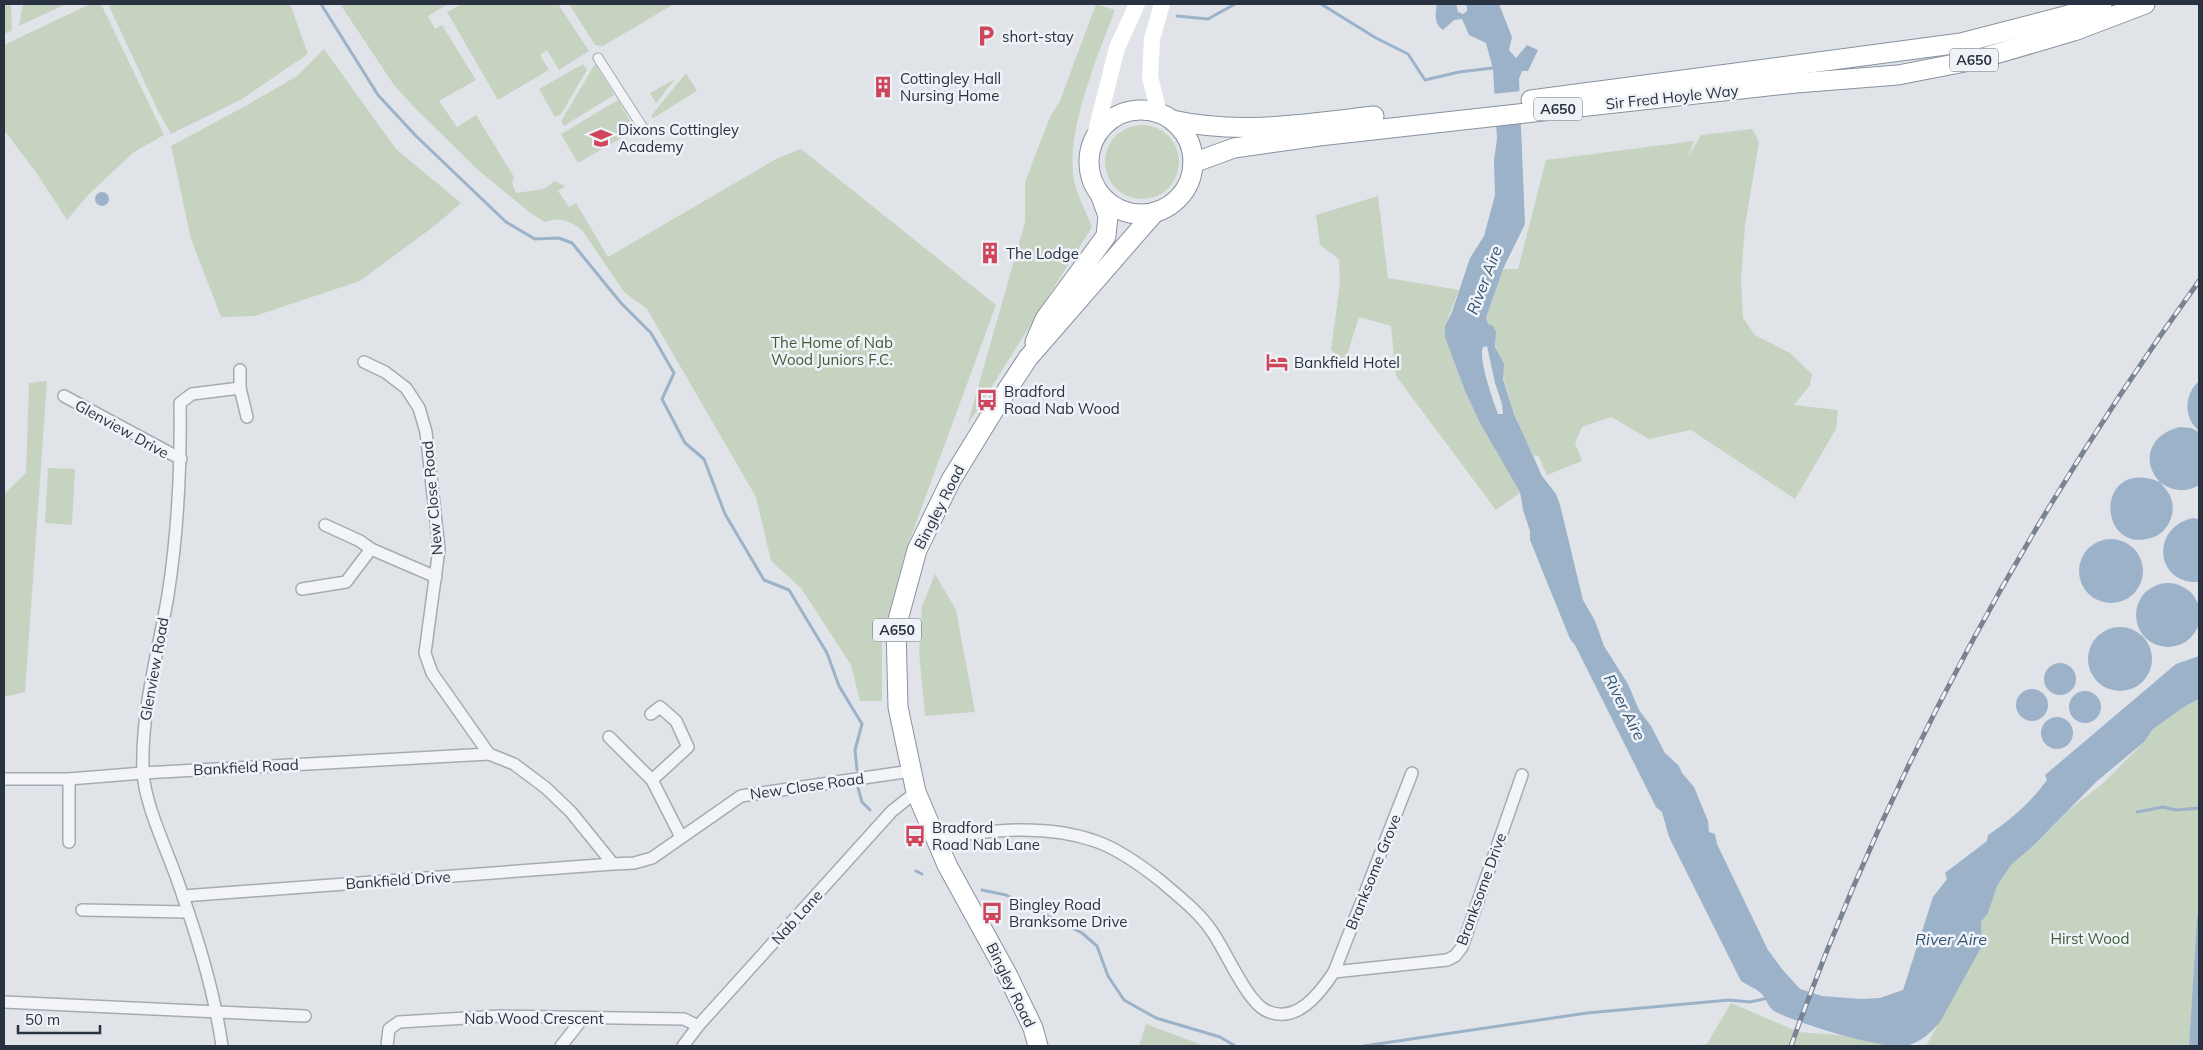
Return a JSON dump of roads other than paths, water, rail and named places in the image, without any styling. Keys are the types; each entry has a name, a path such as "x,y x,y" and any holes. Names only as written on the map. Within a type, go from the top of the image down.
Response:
{"highway":[{"name":"Sir Fred Hoyle Way","path":"1193,163 1234,148 1319,129 1514,102 1795,74 1961,43 2065,16 2102,4"},
{"name":"Sir Fred Hoyle Way","path":"1795,74 1898,75 1975,60 2074,31 2146,4"},
{"name":"A650","path":"1028,358 1045,319 1106,236 1108,216 1091,177 1089,160 1093,143 1102,128 1115,117 1128,111 1144,110 1166,116"},
{"name":"Sir Fred Hoyle Way","path":"1166,116 1208,127 1319,129"},
{"path":"1166,116 1184,132 1191,147 1193,163"},
{"name":"A650","path":"1155,212 1170,205 1182,194 1190,179 1193,163"},
{"path":"1099,193 1110,204 1124,211 1140,214 1155,212"},
{"name":"Bingley Road","path":"1038,1046 1033,1028 1007,974 934,838 916,792 910,771 898,707 896,627 917,550 951,480 1028,358 1155,212"}],"main road":[{"path":"1093,143 1117,48 1137,4"},
{"path":"1162,4 1152,39 1150,77 1166,116"}],"street":[{"path":"598,58 643,128"},
{"name":"New Close Road","path":"364,362 385,372 406,388 419,408 426,432 439,549 425,653 432,673 489,754"},
{"path":"240,370 240,388 247,417"},
{"name":"Glenview Road","path":"222,1046 217,1013 202,956 183,896 148,799 142,773 144,719 168,595 177,524 181,460 180,403 192,394 240,388"},
{"name":"Glenview Drive","path":"64,396 181,460"},
{"path":"325,525 360,541 371,549 436,577"},
{"path":"302,589 346,582 371,549"},
{"path":"651,714 660,707 676,721 688,747 652,780"},
{"path":"609,737 652,780 681,837"},
{"path":"489,754 514,764 546,788 571,812 613,864"},
{"name":"Bankfield Road","path":"4,779 69,779 142,773 489,754"},
{"name":"New Close Road","path":"613,864 634,863 652,858 741,796 910,771"},
{"name":"Branksome Grove","path":"1334,972 1412,773"},
{"name":"Branksome Drive","path":"1334,972 1447,960 1455,956 1462,947 1522,776"},
{"path":"69,779 69,842"},
{"name":"Nab Lane","path":"682,1046 892,811 916,792"},
{"path":"934,838 993,830 1073,834 1097,841 1122,854 1153,875 1187,903 1210,929 1250,997 1265,1010 1280,1013 1296,1011 1319,994 1334,972"},
{"name":"Bankfield Drive","path":"183,896 613,864"},
{"path":"82,910 188,912"},
{"path":"4,1002 305,1016"},
{"name":"Nab Wood Crescent","path":"387,1046 389,1029 399,1022 500,1016 684,1019 698,1026"},
{"path":"561,1046 583,1018"}],"water":[{"name":"River Aire","path":"1437,4 1456,4 1458,12 1463,14 1467,11 1465,4 1499,4 1512,37 1509,50 1516,58 1527,45 1538,50 1528,71 1522,71 1519,79 1525,224 1503,269 1486,318 1488,324 1493,326 1496,332 1495,347 1504,364 1503,379 1514,414 1542,476 1556,494 1583,600 1595,621 1604,646 1628,684 1639,710 1651,726 1665,753 1679,766 1682,773 1694,787 1708,821 1709,832 1715,834 1717,844 1768,950 1800,989 1822,996 1861,999 1880,998 1903,990 1933,897 1947,879 1945,873 1987,841 1988,835 2013,817 2041,788 2047,780 2045,775 2176,664 2199,656 2199,699 2187,705 2153,729 2144,742 2096,782 2035,844 2011,865 1997,886 1988,913 1981,922 1982,946 1940,1022 1921,1040 1906,1046 1879,1044 1801,1022 1774,1011 1761,993 1741,981 1669,837 1662,812 1656,807 1575,645 1570,639 1530,540 1530,531 1523,510 1520,492 1480,423 1465,391 1445,337 1445,326 1452,312 1470,258 1484,236 1495,195 1494,161 1497,138 1493,69 1486,43 1469,35 1462,19 1454,20 1443,30 1440,28 1436,15","holes":["1487,346 1495,383 1502,404 1503,414 1498,414 1484,370 1483,347"]},
{"path":"102,192 107,194 109,199 107,204 102,206 97,204 95,199 97,194"},
{"path":"2199,381 2199,431 2190,419 2187,406 2190,393"},
{"path":"2180,427 2191,428 2199,432 2199,485 2194,488 2180,490 2170,488 2161,483 2173,504 2172,517 2166,528 2157,536 2133,539 2120,532 2113,520 2110,506 2114,493 2123,482 2139,478 2160,482 2150,465 2152,448 2162,435"},
{"path":"2193,518 2199,519 2199,582 2185,581 2174,575 2167,566 2163,555 2164,543 2169,533 2179,524"},
{"path":"2111,539 2129,545 2137,553 2143,571 2137,589 2129,597 2111,603 2093,597 2085,589 2079,571 2085,553 2093,545"},
{"path":"2168,583 2186,589 2194,597 2200,615 2194,633 2186,641 2168,647 2150,641 2142,633 2136,615 2142,597 2150,589"},
{"path":"2120,627 2138,633 2146,641 2152,659 2146,677 2138,685 2120,691 2102,685 2094,677 2088,659 2094,641 2102,633"},
{"path":"2060,663 2066,664 2071,668 2075,673 2075,685 2071,690 2066,694 2060,695 2054,694 2049,690 2045,685 2044,679 2045,673 2049,668 2054,664"},
{"path":"2032,689 2038,690 2043,694 2047,699 2047,711 2043,716 2038,720 2032,721 2026,720 2021,716 2017,711 2016,705 2017,699 2021,694 2026,690"},
{"path":"2085,691 2091,692 2096,696 2100,701 2100,713 2096,718 2091,722 2085,723 2079,722 2074,718 2070,713 2069,707 2070,701 2074,696 2079,692"},
{"path":"2057,717 2063,718 2068,722 2072,727 2072,739 2068,744 2063,748 2057,749 2051,748 2046,744 2042,739 2041,733 2042,727 2046,722 2051,718"},
{"path":"2199,907 2199,1046 2189,1046 2197,918"}],"waterway":[{"path":"321,4 378,95 416,136 506,222 535,239 559,238 572,243 621,303 651,333 674,373 662,399 685,443 704,459 725,514 764,580 789,590 827,653 839,686 862,724 855,750 857,770"},
{"path":"1177,16 1208,19 1235,4"},
{"path":"1321,4 1376,38 1408,54 1425,80 1459,72 1493,68"},
{"path":"858,788 862,802 870,810"},
{"path":"2137,812 2163,807 2176,810 2199,808"},
{"path":"916,871 922,874"},
{"path":"982,890 1006,895 1082,933 1097,946 1108,976 1124,1000 1156,1018 1220,1037 1235,1046"},
{"path":"1364,1046 1587,1013 1729,1000 1750,1002 1768,998"}],"railway":[{"path":"1791,1046 1830,944 1872,844 1918,745 1968,649 2021,554 2077,461 2199,281"}],"place":[{"name":"short-stay","path":"986,36"},
{"name":"Cottingley Hall Nursing Home","path":"883,87"},
{"name":"Dixons Cottingley Academy","path":"601,138"},
{"name":"The Lodge","path":"990,253"},
{"name":"Bankfield Hotel","path":"1277,362"},
{"name":"Bradford Road Nab Wood","path":"987,400"},
{"name":"Bradford Road Nab Lane","path":"915,836"},
{"name":"Bingley Road Branksome Drive","path":"992,913"}],"park label":[{"name":"The Home of Nab Wood Juniors F.C.","path":"832,350"},
{"name":"Hirst Wood","path":"2090,938"}]}
